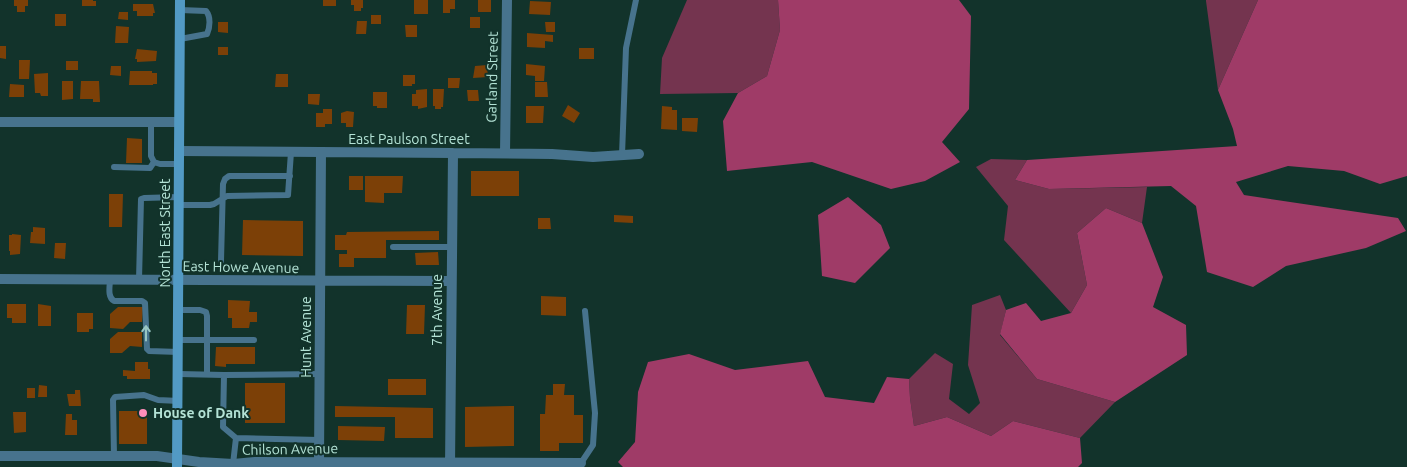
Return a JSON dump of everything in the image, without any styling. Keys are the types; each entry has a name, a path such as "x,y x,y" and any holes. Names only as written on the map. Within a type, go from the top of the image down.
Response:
{"main road":[{"name":"North East Street","path":"177,463 179,401 180,5"}],"street":[{"name":"Garland Street","path":"505,154 507,0"},
{"path":"0,122 179,122"},
{"name":"East Paulson Street","path":"179,151 453,153 593,157 639,154"},
{"name":"Hunt Avenue","path":"319,462 321,152"},
{"name":"7th Avenue","path":"450,465 453,153"},
{"name":"East Howe Avenue","path":"0,279 320,282 451,281"},
{"name":"Chilson Avenue","path":"0,456 157,456 177,463 233,464 319,462 450,465 581,463"}],"lane":[{"path":"622,155 626,48 636,0"},
{"path":"180,5 206,11 209,18 207,34 180,39"},
{"path":"151,122 150,156 154,162 160,164 179,164"},
{"path":"139,280 141,199 210,205 227,196 288,194 291,152"},
{"path":"114,167 150,168 154,162"},
{"path":"221,260 223,184 225,179 229,176 290,176"},
{"path":"394,247 452,248"},
{"path":"110,280 111,299 142,301 145,303 146,349 150,351 179,352"},
{"path":"179,310 200,310 206,312 208,316 207,374"},
{"path":"581,463 593,445 595,413 585,311"},
{"path":"179,340 254,340"},
{"path":"179,374 320,374"},
{"path":"224,374 223,427 236,438 320,440"},
{"path":"114,456 115,397 144,395 158,400 179,401"},
{"path":"233,464 236,438"}],"shaded area":[{"path":"687,0 778,0 780,30 767,76 738,93 660,94 662,58"},
{"path":"778,0 959,0 971,16 969,109 942,142 960,162 925,181 891,189 812,162 727,171 723,121 738,93 767,76 780,30"},
{"path":"1258,0 1218,90 1206,1"},
{"path":"1258,0 1407,0 1407,176 1380,184 1344,171 1288,166 1236,182 1244,195 1398,218 1406,231 1366,248 1286,266 1253,287 1207,272 1196,206 1171,186 1049,189 1015,180 1027,160 1237,146 1233,129 1218,90"},
{"path":"991,159 1027,160 1015,180 1049,189 1147,187 1142,223 1106,208 1077,233 1087,285 1071,313 1004,240 1008,206 976,167"},
{"path":"848,197 881,225 890,248 855,283 822,276 818,215"},
{"path":"1106,208 1142,223 1163,277 1153,307 1186,325 1187,355 1115,402 1037,379 1000,334 1006,310 1026,303 1041,321 1071,313 1087,285 1077,233"},
{"path":"1000,295 1006,310 1000,335 1037,379 1115,402 1080,438 1013,421 991,436 947,417 914,426 909,379 935,353 953,364 949,399 969,414 980,403 968,365 972,305"},
{"path":"689,354 735,370 808,361 825,397 874,403 887,377 909,379 914,426 947,417 991,436 1013,421 1080,438 1082,463 1078,467 623,467 618,462 635,442 638,392 648,362"}],"building":[{"path":"14,0 28,0 25,12 17,12"},
{"path":"82,0 96,1 96,6 82,6"},
{"path":"323,0 336,0 336,6 323,6"},
{"path":"351,0 363,0 361,11 354,11 354,5 351,5"},
{"path":"414,0 428,0 428,14 414,14"},
{"path":"443,0 455,0 455,9 450,9 450,13 443,13"},
{"path":"478,0 491,0 491,12 478,12"},
{"path":"530,1 551,2 550,15 529,14"},
{"path":"133,4 153,4 155,13 153,13 153,16 137,16 137,11 133,11"},
{"path":"119,12 128,12 128,20 118,19"},
{"path":"55,14 66,14 66,26 55,26"},
{"path":"371,15 381,15 381,24 371,24"},
{"path":"470,17 480,17 480,28 470,28"},
{"path":"357,21 367,21 366,34 356,34"},
{"path":"218,22 228,22 228,33 218,32"},
{"path":"545,22 555,22 555,32 546,32"},
{"path":"405,25 417,25 417,37 406,37"},
{"path":"116,26 129,27 128,43 115,43"},
{"path":"527,33 553,35 553,42 545,41 545,48 527,47"},
{"path":"0,46 6,46 6,59 0,58"},
{"path":"218,47 228,47 228,55 218,55"},
{"path":"579,48 594,48 594,59 579,59"},
{"path":"137,49 157,51 156,61 137,62 137,59 135,59"},
{"path":"19,60 30,60 29,79 19,79"},
{"path":"66,61 78,61 78,70 66,70"},
{"path":"526,64 545,66 544,81 535,81 535,76 526,75"},
{"path":"487,65 488,77 473,78 475,66"},
{"path":"111,66 121,66 121,76 110,75"},
{"path":"130,71 152,71 152,73 157,73 157,84 129,85"},
{"path":"48,73 48,96 41,96 40,93 35,93 34,74"},
{"path":"276,74 288,74 288,87 275,87"},
{"path":"403,75 415,75 415,84 403,86"},
{"path":"448,78 460,78 459,88 448,88"},
{"path":"62,81 73,81 73,99 62,100"},
{"path":"81,81 99,81 100,102 93,102 93,99 80,99"},
{"path":"535,82 547,82 548,97 535,97"},
{"path":"10,84 24,85 24,97 9,97"},
{"path":"427,89 427,107 418,109 418,106 412,106 412,94 416,94 416,90"},
{"path":"433,89 444,89 443,107 441,109 435,109 435,106 433,106"},
{"path":"467,90 478,90 479,101 468,101"},
{"path":"373,92 387,92 387,108 373,106"},
{"path":"308,94 320,94 319,105 308,104"},
{"path":"568,105 580,113 574,123 562,116"},
{"path":"526,106 544,106 543,123 526,123"},
{"path":"662,106 672,107 672,110 677,110 677,130 661,129"},
{"path":"323,109 332,109 332,124 325,124 325,127 316,127 316,113 323,113"},
{"path":"347,111 354,112 353,127 346,127 346,123 341,123 341,113"},
{"path":"682,118 698,118 697,132 682,131"},
{"path":"127,138 142,139 142,163 126,163"},
{"path":"471,171 519,171 519,196 471,196"},
{"path":"349,176 363,176 363,190 349,190"},
{"path":"365,176 403,176 402,193 384,193 384,203 365,202"},
{"path":"109,194 123,194 122,227 109,227"},
{"path":"614,215 633,216 633,223 614,222"},
{"path":"538,218 550,218 551,229 538,229"},
{"path":"243,220 303,221 303,256 242,255"},
{"path":"33,227 45,228 45,244 30,243"},
{"path":"439,231 439,240 386,240 386,258 354,258 354,267 339,267 339,254 347,254 347,250 335,250 335,235 346,235 347,232"},
{"path":"9,235 21,235 20,254 10,255"},
{"path":"55,243 66,243 65,259 54,258"},
{"path":"438,252 439,265 416,265 415,253"},
{"path":"541,296 566,297 566,316 541,315"},
{"path":"228,300 250,301 249,312 257,312 257,322 250,322 249,328 232,328 232,318 228,318"},
{"path":"7,304 26,304 26,323 12,323 12,318 7,318"},
{"path":"38,304 51,306 51,326 38,326"},
{"path":"407,305 425,305 424,334 406,334"},
{"path":"118,307 143,307 142,322 130,322 123,329 110,328 110,314"},
{"path":"77,313 93,313 93,329 89,329 89,332 77,332"},
{"path":"118,332 142,332 142,347 130,346 122,353 110,353 110,339"},
{"path":"216,347 255,347 255,364 226,364 226,367 215,366"},
{"path":"135,362 148,362 150,379 127,379 127,376 123,376 123,370 135,371"},
{"path":"388,379 426,379 426,395 388,395"},
{"path":"245,383 285,383 285,423 245,423"},
{"path":"553,384 565,384 564,395 574,395 574,415 583,415 583,443 559,443 559,451 540,451 540,414 545,414 546,395 553,395"},
{"path":"39,385 47,386 47,397 38,397"},
{"path":"27,388 35,388 35,398 27,398"},
{"path":"75,390 80,390 81,406 69,406 67,394 75,394"},
{"path":"335,406 433,408 433,438 395,438 395,417 335,417"},
{"path":"514,406 514,446 465,447 465,407"},
{"path":"119,411 147,411 147,444 119,444"},
{"path":"13,412 26,412 26,432 14,433"},
{"path":"66,414 72,414 72,420 77,420 77,435 65,435"},
{"path":"338,426 385,427 384,441 338,440"}],"place":[{"name":"House of Dank","path":"143,413"}]}
